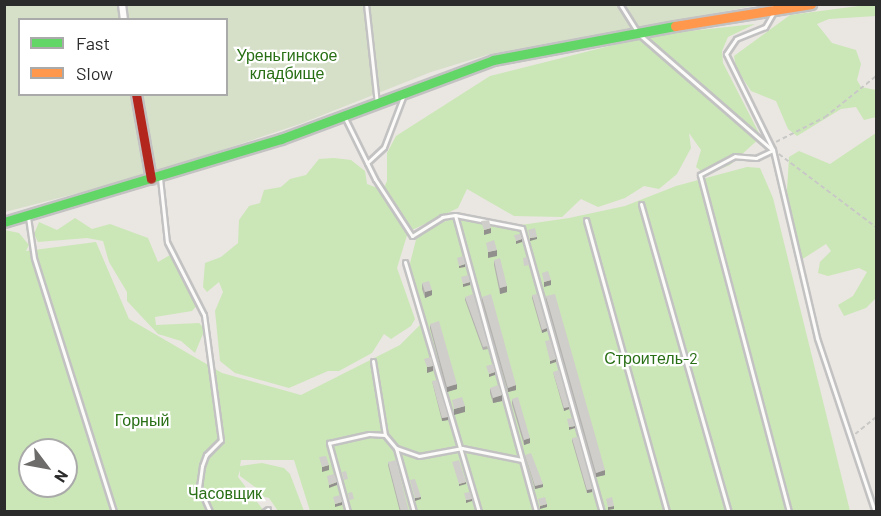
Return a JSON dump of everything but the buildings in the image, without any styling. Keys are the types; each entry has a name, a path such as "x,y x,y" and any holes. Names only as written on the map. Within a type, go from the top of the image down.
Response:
{"main road":[{"path":"4,222 155,178 344,117 492,60 774,7 811,4"},
{"path":"136,96 155,178"}],"lane":[{"path":"366,4 377,105"},
{"path":"620,4 637,32 772,150"},
{"path":"774,7 765,27 736,39 726,54 772,150 817,338 875,512"},
{"path":"367,163 384,147 405,93"},
{"path":"344,117 367,163 412,236 442,217 455,215 522,228 602,512"},
{"path":"772,150 756,158 735,156 700,175 789,512"},
{"path":"155,178 168,242 204,315 221,440 206,454 202,466 199,486 210,512"},
{"path":"641,204 729,512"},
{"path":"28,215 34,258 114,512"},
{"path":"455,215 537,512"},
{"path":"586,220 667,512"},
{"path":"405,262 462,448 479,512"},
{"path":"373,361 385,435 396,448 414,512"},
{"path":"348,512 329,443 369,434 385,435"},
{"path":"396,448 418,456 462,448 522,460"}],"path":[{"path":"770,144 825,117 876,76"},
{"path":"772,150 876,227"},
{"path":"852,443 856,429 876,417"}],"green space":[{"name":"Уреньгинское кладбище","path":"766,4 490,54 431,72 300,124 144,176 5,212 5,5"},
{"path":"866,5 876,6 876,16 829,19 817,24 832,43 856,50 861,64 857,80 861,87 876,90 876,117 864,120 856,107 841,109 797,136 788,129 776,101 751,91 736,68 734,56 790,15"},
{"path":"755,24 728,37 722,51 723,63 761,137 730,165 706,175 696,167 701,150 689,133 691,148 677,174 659,189 644,186 625,198 598,207 581,199 562,217 514,216 467,189 458,208 408,232 397,268 415,319 411,326 391,339 384,334 372,353 339,371 328,371 289,388 235,373 220,361 215,311 223,292 219,282 207,292 203,287 205,263 221,257 238,243 239,220 249,206 260,203 264,190 281,187 290,179 306,175 319,159 334,158 351,160 365,171 367,184 383,190 387,181 387,153 396,136 490,76 653,35"},
{"path":"876,133 876,298 866,308 844,316 838,305 853,296 867,272 859,268 828,276 818,273 820,262 831,251 826,244 801,260 795,250 787,190 789,157 799,151 830,164"},
{"name":"Строитель-2","path":"747,167 760,168 773,198 850,511 310,511 294,460 241,460 240,466 262,463 284,468 290,474 304,511 278,511 269,498 257,495 255,487 240,476 240,470 238,477 264,511 5,512 5,230 19,233 29,245 26,251 96,242 129,319 222,373 301,395 400,345 423,322 408,271 418,232 464,214 514,226 569,218 625,206 676,186"},
{"path":"75,218 92,229 110,224 148,238 158,262 170,255 200,302 192,311 155,317 156,325 199,323 205,329 195,353 181,341 158,334 127,301 127,292 109,262 103,241 87,238 38,242 34,234 39,222 57,230"}],"traffic: fast":[{"path":"4,222 281,139 493,60 675,26"}],"traffic: slow":[{"path":"675,26 811,4"}],"traffic: jam":[{"path":"136,96 151,179"}],"park label":[{"name":"Горный","path":"142,420"},
{"name":"Часовщик","path":"225,493"}]}
